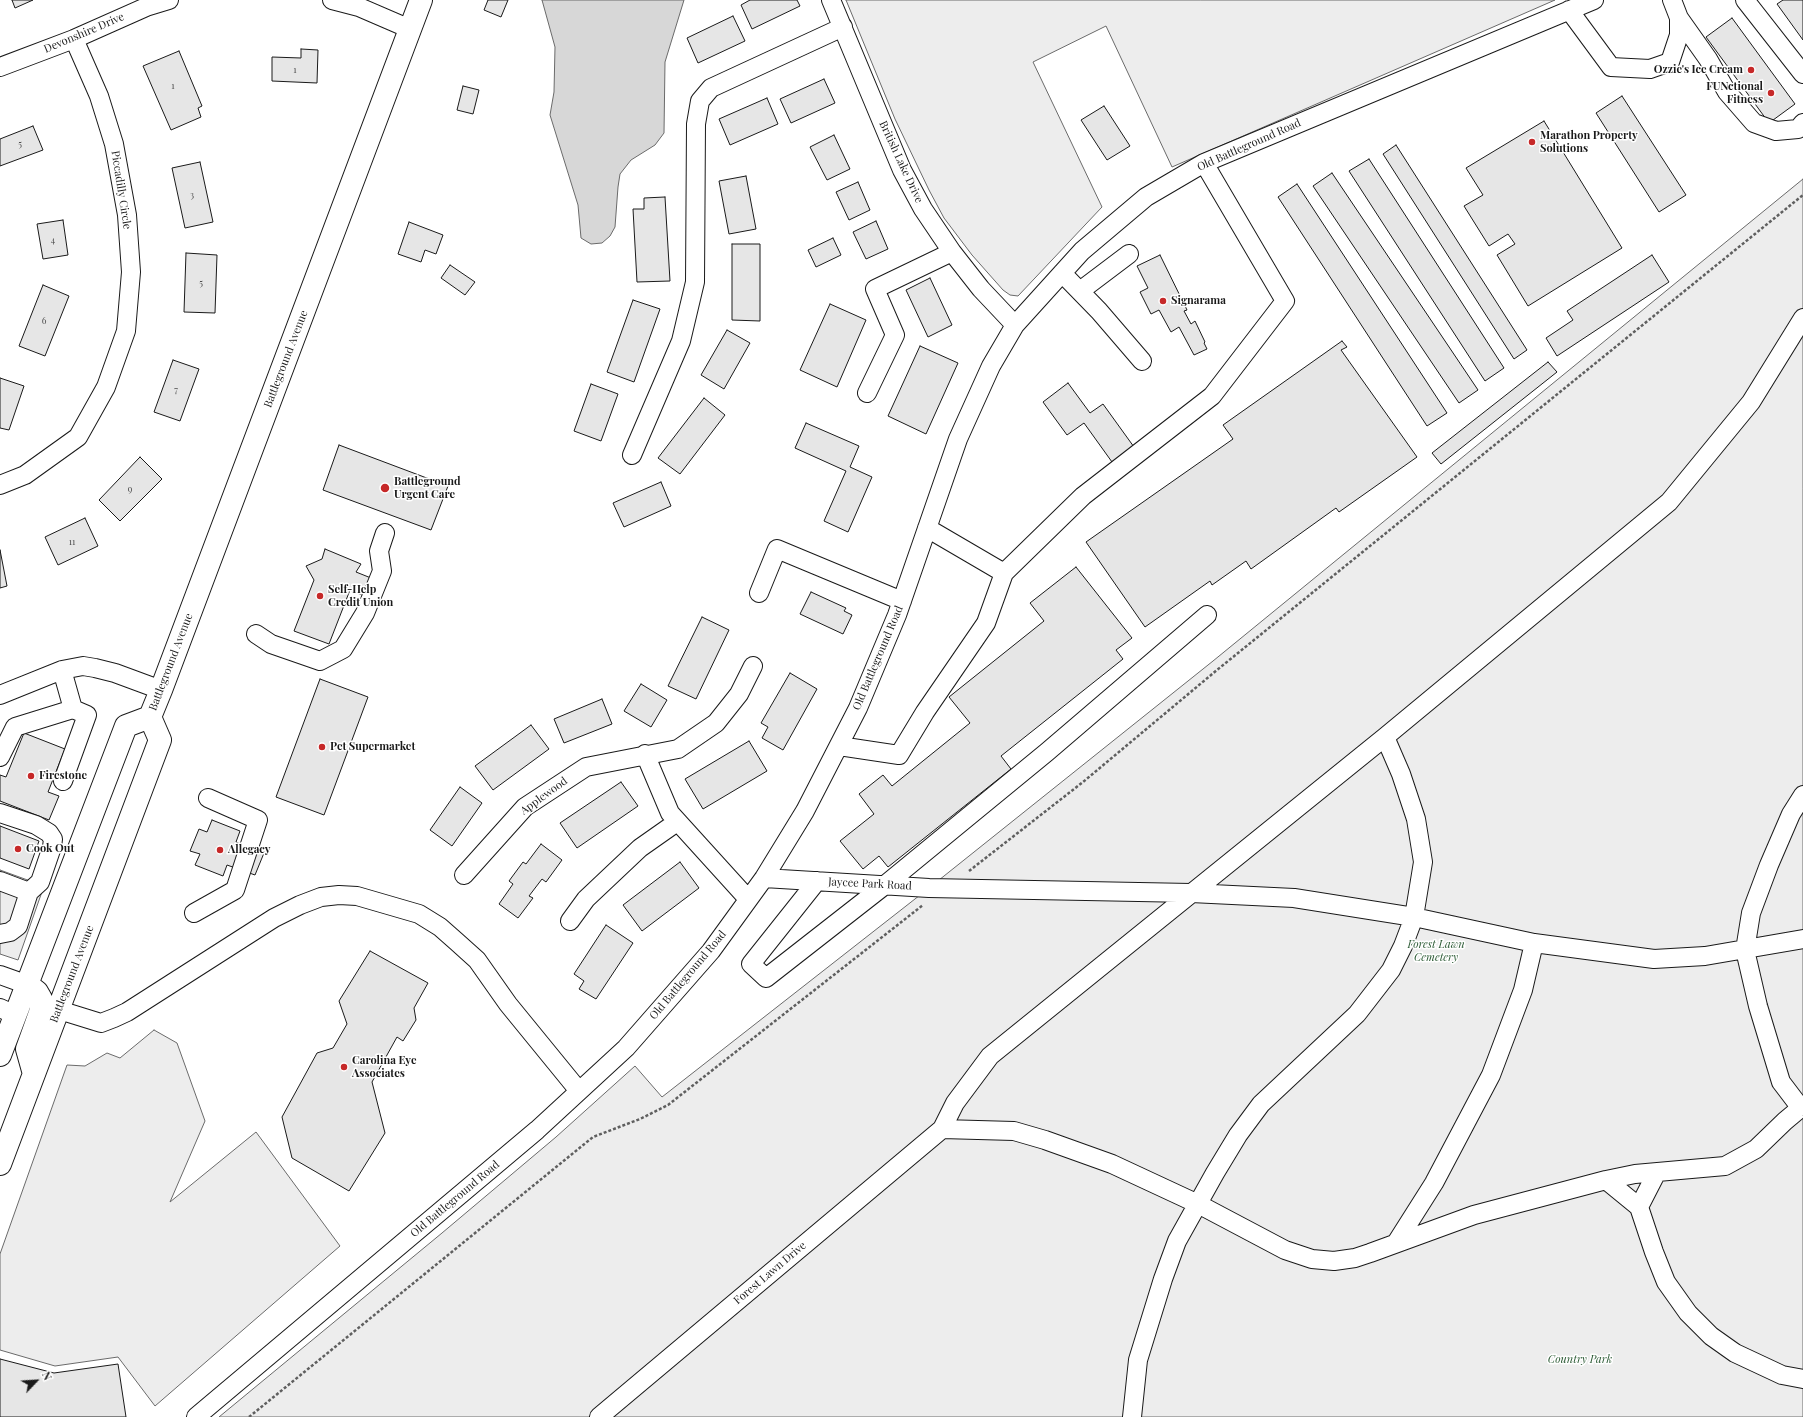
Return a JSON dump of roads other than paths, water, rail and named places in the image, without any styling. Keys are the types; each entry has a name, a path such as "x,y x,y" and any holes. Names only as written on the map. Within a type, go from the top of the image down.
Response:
{"main road":[{"name":"Battleground Avenue","path":"0,1055 7,1012 28,985 126,726 150,717 162,690 421,0"},
{"name":"Battleground Avenue","path":"0,1164 160,740 150,717"},
{"path":"28,985 37,992 41,999 41,1010 27,1049 34,1074"}],"street":[{"name":"Devonshire Drive","path":"0,67 74,38 146,7 169,0"},
{"path":"332,0 359,8 410,29"},
{"name":"British Lake Drive","path":"831,0 902,170 923,209 952,252 981,289 1015,325"},
{"name":"Old Battleground Road","path":"196,1417 537,1130 626,1048 711,951 764,878 806,811 858,708 902,601 958,440 991,366 1015,325 1082,251 1146,197 1204,163 1594,0"},
{"path":"1672,0 1679,18 1708,59 1727,92 1754,123 1776,131 1798,129 1803,123"},
{"path":"1745,0 1803,74"},
{"path":"1569,10 1611,67 1650,69 1670,62 1679,35 1679,18"},
{"path":"632,455 680,342 695,282 696,124 700,102 711,88 842,27"},
{"name":"Piccadilly Circle","path":"0,485 25,475 78,437 106,387 126,332 131,272 127,215 114,144 99,96 74,38"},
{"path":"839,746 899,755 986,623 1004,573 1083,496 1212,396 1285,301 1204,163"},
{"path":"867,393 895,335 876,289 952,252"},
{"path":"1080,291 1129,254"},
{"path":"1062,273 1080,291 1142,361"},
{"path":"1803,318 1751,402 1669,502 1385,737 990,1056 955,1103 942,1129 1014,1131 1045,1140 1112,1164 1198,1204 1285,1250 1312,1259 1334,1261 1355,1258 1474,1215 1606,1180 1635,1174 1725,1166 1756,1149 1802,1107 1781,1082 1758,1006 1745,950 1751,913 1791,814 1803,795"},
{"path":"927,528 1004,573"},
{"path":"256,634 271,644 320,661 343,649 365,613 382,571 379,551 385,533"},
{"path":"760,593 777,549 902,601"},
{"path":"817,881 751,964 766,978 885,885 1047,752 1207,615"},
{"path":"0,695 62,670 83,666 96,668 162,690"},
{"name":"Applewood","path":"464,874 507,826 531,803 586,767 645,754 678,749 716,723 739,694 753,666"},
{"path":"62,670 72,708"},
{"path":"0,757 15,727 72,708 87,715 63,781"},
{"path":"1132,1417 1138,1360 1177,1241 1238,1135 1261,1104 1357,1014 1390,970 1403,946 1414,917 1423,862 1417,826 1401,774 1385,737"},
{"path":"645,754 670,813 748,899"},
{"path":"194,913 236,890 258,820 208,798"},
{"path":"0,813 36,826 49,833 53,839 52,847 40,882 29,892 18,926 10,932 0,934"},
{"path":"570,921 586,899 640,848 677,822"},
{"name":"Jaycee Park Road","path":"764,878 946,888 1191,893 1294,898 1414,917 1534,943 1654,959 1705,956 1803,939"},
{"path":"0,880 29,892"},
{"path":"59,1010 101,1023 127,1012 274,918 300,905 321,897 339,894 356,896 419,914 440,927 458,942 477,960 508,1004 579,1091"},
{"path":"1396,1243 1434,1183 1491,1075 1523,990 1534,943"},
{"path":"0,975 28,985"},
{"name":"Forest Lawn Drive","path":"599,1417 942,1129"},
{"path":"1639,1207 1657,1172"},
{"path":"1606,1180 1639,1207 1666,1282 1688,1313 1711,1336 1735,1353 1782,1375 1803,1379"}],"place":[{"name":"Ozzie's Ice Cream","path":"1751,70"},
{"name":"FUNctional Fitness","path":"1771,93"},
{"name":"Marathon Property Solutions","path":"1532,142"},
{"name":"Signarama","path":"1163,301"},
{"name":"Battleground Urgent Care","path":"385,488"},
{"name":"Self-Help Credit Union","path":"320,596"},
{"name":"Pet Supermarket","path":"322,747"},
{"name":"Firestone","path":"31,776"},
{"name":"Cook Out","path":"18,849"},
{"name":"Allegacy","path":"220,850"},
{"name":"Carolina Eye Associates","path":"344,1067"}],"park label":[{"name":"Forest Lawn Cemetery","path":"1436,951"},
{"name":"Country Park","path":"1580,1360"}]}
